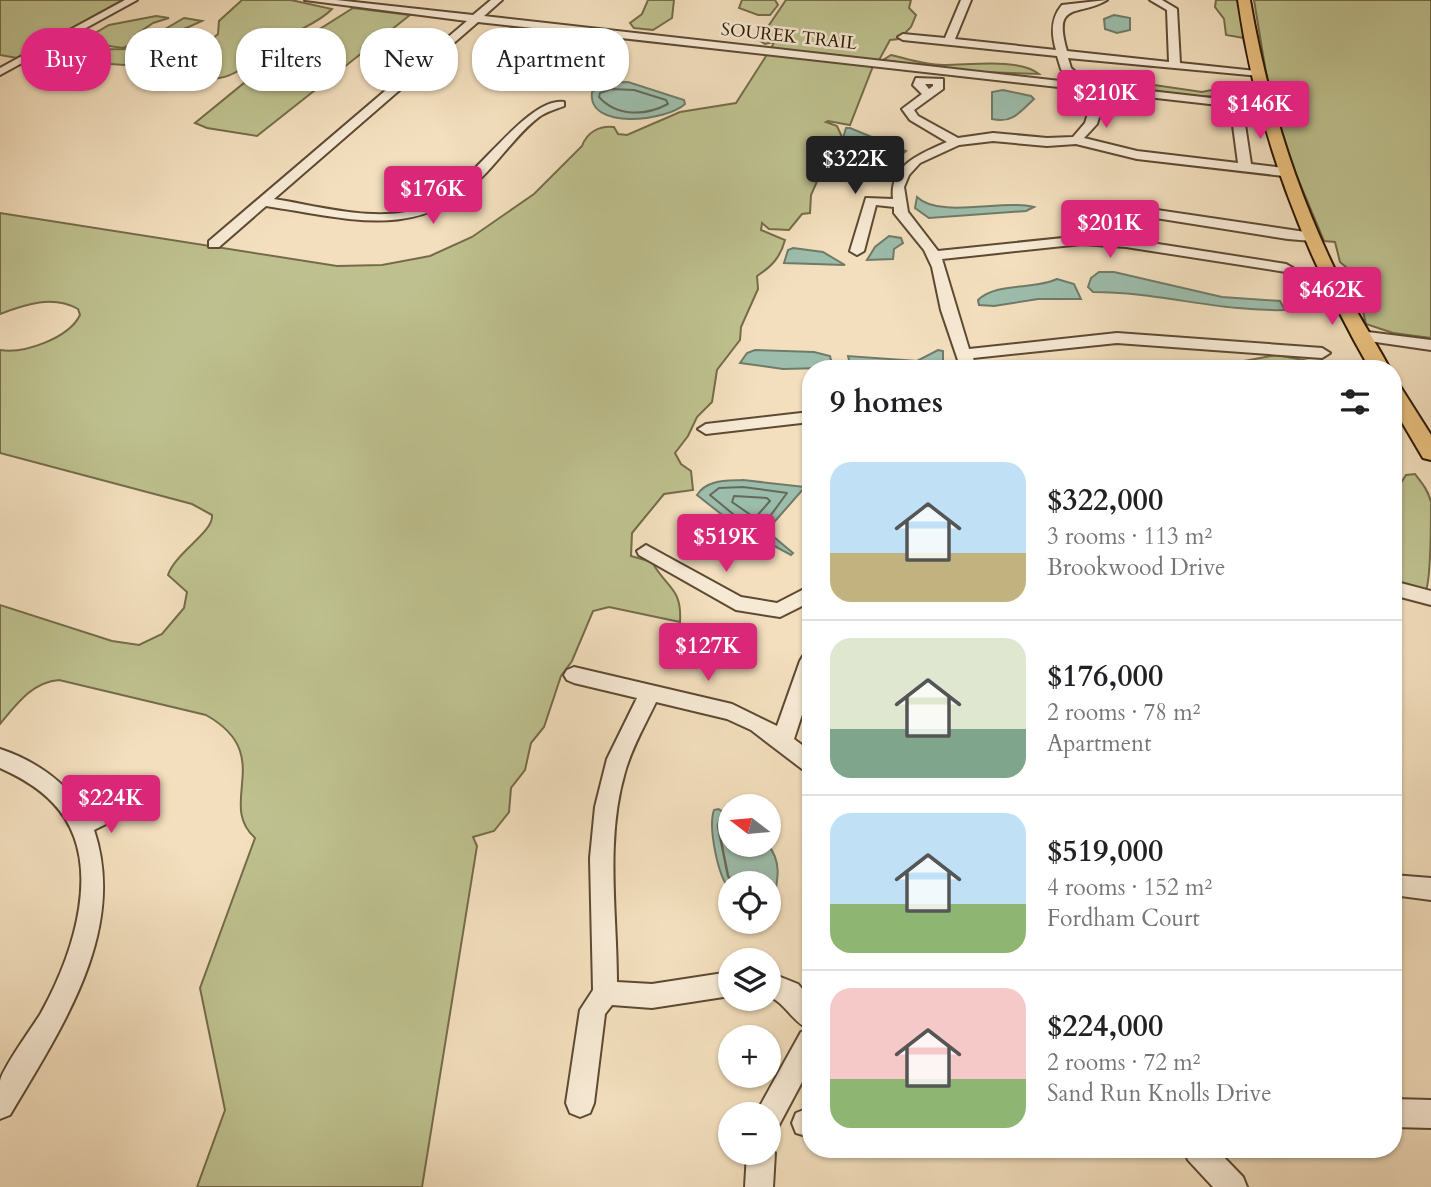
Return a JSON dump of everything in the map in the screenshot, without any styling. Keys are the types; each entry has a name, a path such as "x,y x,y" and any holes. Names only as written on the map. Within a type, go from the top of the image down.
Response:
{"main road":[{"path":"1244,0 1263,107 1284,172 1312,237 1375,360"},
{"path":"1402,405 1431,453"}],"street":[{"name":"SOUREK TRAIL","path":"310,0 1263,107"},
{"path":"214,244 497,0"},
{"path":"949,42 966,0"},
{"path":"1075,86 1075,77 1066,69 1062,54 1058,22 1066,3 1102,0"},
{"path":"1155,0 1172,9 1175,65"},
{"path":"0,72 127,1"},
{"path":"903,37 1256,74"},
{"path":"1060,84 1066,69"},
{"path":"927,93 908,109 914,118 956,142"},
{"path":"1076,140 1091,124 1098,101"},
{"path":"265,202 367,217 405,215 431,209 462,191 536,113 560,104"},
{"path":"1238,118 1245,168"},
{"path":"966,360 934,256 909,226 900,204 898,187 908,167 924,155 956,142 984,137 1052,142 1076,140 1137,155 1284,172"},
{"path":"857,251 871,201 879,186"},
{"path":"871,201 900,204"},
{"path":"1123,209 1166,211 1245,229 1312,237"},
{"path":"934,256 1083,240 1126,243 1286,268"},
{"path":"1360,336 1431,345"},
{"path":"980,360 1117,338 1322,353"},
{"path":"705,429 802,417"},
{"path":"646,551 736,603 780,610 802,598"},
{"path":"1402,590 1431,598"},
{"path":"574,675 732,712 759,724 802,757"},
{"path":"782,741 802,684"},
{"path":"649,694 611,779 604,814 601,884 604,985 607,992 619,996 718,985"},
{"path":"0,758 42,779 62,796 82,824 93,859 86,933 68,986 10,1070 0,1105"},
{"path":"82,824 120,806"},
{"path":"1402,886 1431,889"},
{"path":"781,989 789,992 802,1007"},
{"path":"580,1103 593,1010 607,992"},
{"path":"777,1102 802,1056"},
{"path":"1402,1113 1431,1114"},
{"path":"1206,1158 1233,1187"},
{"path":"759,1187 760,1165"}],"green space":[{"path":"0,0 123,0 72,28 21,28 21,56 17,58 0,55"},
{"path":"242,0 291,0 332,9 304,28 236,28 236,72 222,77 222,28 218,28 219,21"},
{"path":"648,0 674,0 672,18 653,30 634,28 630,23 642,14"},
{"path":"742,0 775,0 778,5 770,15 758,15 739,8"},
{"path":"786,0 911,0 909,8 916,15 911,27 899,39 890,40 878,62 771,49 774,42 765,44 759,40"},
{"path":"1216,0 1238,0 1244,38 1226,35 1224,19 1215,7"},
{"path":"1254,0 1431,0 1431,338 1393,333 1366,324 1354,274 1340,262 1335,242 1324,241 1279,134 1272,109"},
{"path":"353,8 410,15 394,28 360,28 360,55 346,66 346,28 321,28"},
{"path":"156,16 169,18 146,28 125,28 123,48 111,46 111,28 104,28"},
{"path":"184,18 202,21 186,28 167,28"},
{"path":"111,49 125,49 125,65 111,64"},
{"path":"768,53 873,66 850,125 826,122 837,126 842,137 836,152 826,161 811,195 810,213 802,214 789,230 769,229 762,223 761,230 785,240 781,252 767,269 757,276 758,289 741,327 740,340 717,370 712,402 697,417 688,436 675,453 681,464 691,471 693,490 664,494 632,533 631,556 652,562 676,595 680,622 609,607 593,611 572,661 561,676 544,727 531,743 525,770 511,788 509,812 494,831 473,837 477,846 422,1187 197,1187 225,1110 200,988 255,838 245,824 241,810 243,778 238,746 227,730 206,715 59,680 33,690 0,724 0,605 112,641 139,645 162,634 184,608 187,592 168,575 178,559 207,528 212,515 192,504 0,453 0,350 10,351 45,343 66,331 80,315 78,309 59,302 39,302 0,314 0,213 337,266 382,265 430,256 472,237 534,194 595,130 614,127 618,134 627,135 680,112 736,103"},
{"path":"891,55 939,65 1008,64 1031,69 1039,74 957,71 883,60"},
{"path":"1101,79 1202,92 1231,86 1244,92 1219,96 1149,93 1098,84"},
{"path":"236,90 314,91 257,136 207,128 195,123"},
{"path":"1276,355 1304,360 1250,360"},
{"path":"1415,474 1431,502 1430,564 1425,593 1402,584 1402,481 1406,475"}],"water":[{"path":"1114,15 1130,18 1130,30 1117,33 1105,29 1104,19"},
{"path":"629,82 684,100 685,104 676,110 646,118 614,117 602,113 594,104 592,92 629,91"},
{"path":"1003,90 1034,99 1010,118 992,119 992,92"},
{"path":"846,128 906,151 890,164 886,172 836,162"},
{"path":"917,197 941,207 1034,207 1026,211 929,218 915,208"},
{"path":"889,236 901,238 903,243 894,249 893,259 867,260 875,247"},
{"path":"793,248 823,252 845,265 784,263 788,250"},
{"path":"1099,272 1114,272 1222,297 1280,301 1285,310 1237,308 1141,295 1093,292 1088,287 1091,278"},
{"path":"1057,279 1074,284 1081,299 1038,299 994,306 979,305 978,300 995,291"},
{"path":"755,350 814,352 830,356 831,360 802,360 802,369 783,369 740,363 747,353"},
{"path":"938,350 943,351 943,360 919,360"},
{"path":"848,356 903,360 849,360"},
{"path":"743,480 802,487 802,490 769,528 774,537 793,553 791,555 735,525 697,495 706,486"},
{"path":"718,809 718,858 775,858 778,871 721,871 713,840 714,810"}]}
